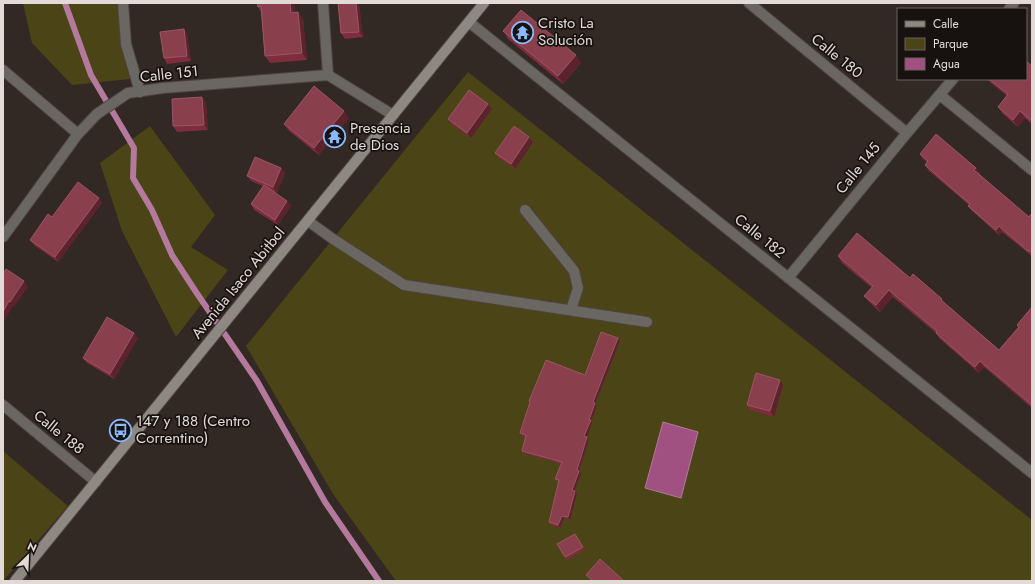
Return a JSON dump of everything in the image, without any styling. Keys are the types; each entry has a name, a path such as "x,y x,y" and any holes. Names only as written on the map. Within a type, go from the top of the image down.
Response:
{"main road":[{"name":"Avenida Isaco Abitbol","path":"15,581 484,3"}],"street":[{"path":"123,3 126,44 140,92"},
{"path":"323,3 328,75 393,115"},
{"name":"Calle 180","path":"749,3 907,133"},
{"name":"Calle 182","path":"469,22 1032,473"},
{"path":"3,70 78,134"},
{"name":"Calle 151","path":"3,237 78,134 97,114 128,93 163,88 328,75"},
{"name":"Calle 145","path":"788,278 952,80"},
{"path":"940,95 1032,170"},
{"path":"524,210 574,271 578,288 571,310"},
{"path":"308,221 404,285 647,322"},
{"name":"Calle 188","path":"3,405 96,482"}],"green space":[{"path":"23,3 118,3 130,79 72,85 32,43"},
{"path":"468,72 1032,520 1032,581 396,581 333,494 246,346"},
{"path":"150,126 215,215 191,247 228,270 176,337 122,231 100,163"},
{"path":"3,451 68,506 3,581"}],"water":[{"path":"663,422 698,432 681,498 645,488"}],"building":[{"path":"257,3 290,3 291,13 298,12 302,53 265,56 261,6 258,7"},
{"path":"338,3 356,3 359,32 341,33"},
{"path":"521,10 576,55 558,76 503,31"},
{"path":"184,29 187,56 164,58 160,32"},
{"path":"1027,62 1032,66 1032,121 1020,111 1013,120 998,107 1008,94 990,80 1027,80"},
{"path":"314,86 344,111 314,148 284,124"},
{"path":"469,90 488,104 467,133 448,119"},
{"path":"202,97 204,125 173,126 172,99"},
{"path":"514,126 529,137 511,164 495,153"},
{"path":"936,134 976,168 974,170 1029,217 1032,213 1032,253 999,226 996,230 968,206 970,204 925,165 928,161 920,154"},
{"path":"255,157 281,168 273,187 247,176"},
{"path":"78,182 99,198 55,257 30,240 48,214 52,217"},
{"path":"264,185 287,201 275,220 251,204"},
{"path":"857,233 910,278 913,274 999,350 1019,327 1017,325 1032,307 1032,405 980,361 975,367 936,333 937,331 889,290 876,305 864,296 873,286 838,256"},
{"path":"6,269 24,281 10,302 9,301 3,312 3,274"},
{"path":"107,317 134,333 110,374 83,358"},
{"path":"601,332 618,338 593,402 595,403 589,420 591,420 584,436 587,437 577,470 579,471 572,490 575,491 568,517 562,516 558,525 549,522 559,480 555,479 562,462 522,451 526,435 520,433 530,402 529,401 546,360 585,375"},
{"path":"756,373 780,380 770,411 747,405"},
{"path":"575,534 583,547 565,557 557,544"},
{"path":"600,559 624,581 593,581 586,575"}],"waterway":[{"path":"65,3 91,75 134,148 133,178 152,210 172,255 257,381 325,502 379,581"}],"place":[{"name":"Cristo La Solución","path":"523,32"},
{"name":"Presencia de Dios","path":"335,137"},
{"name":"147 y 188 (Centro Correntino)","path":"121,430"}]}
